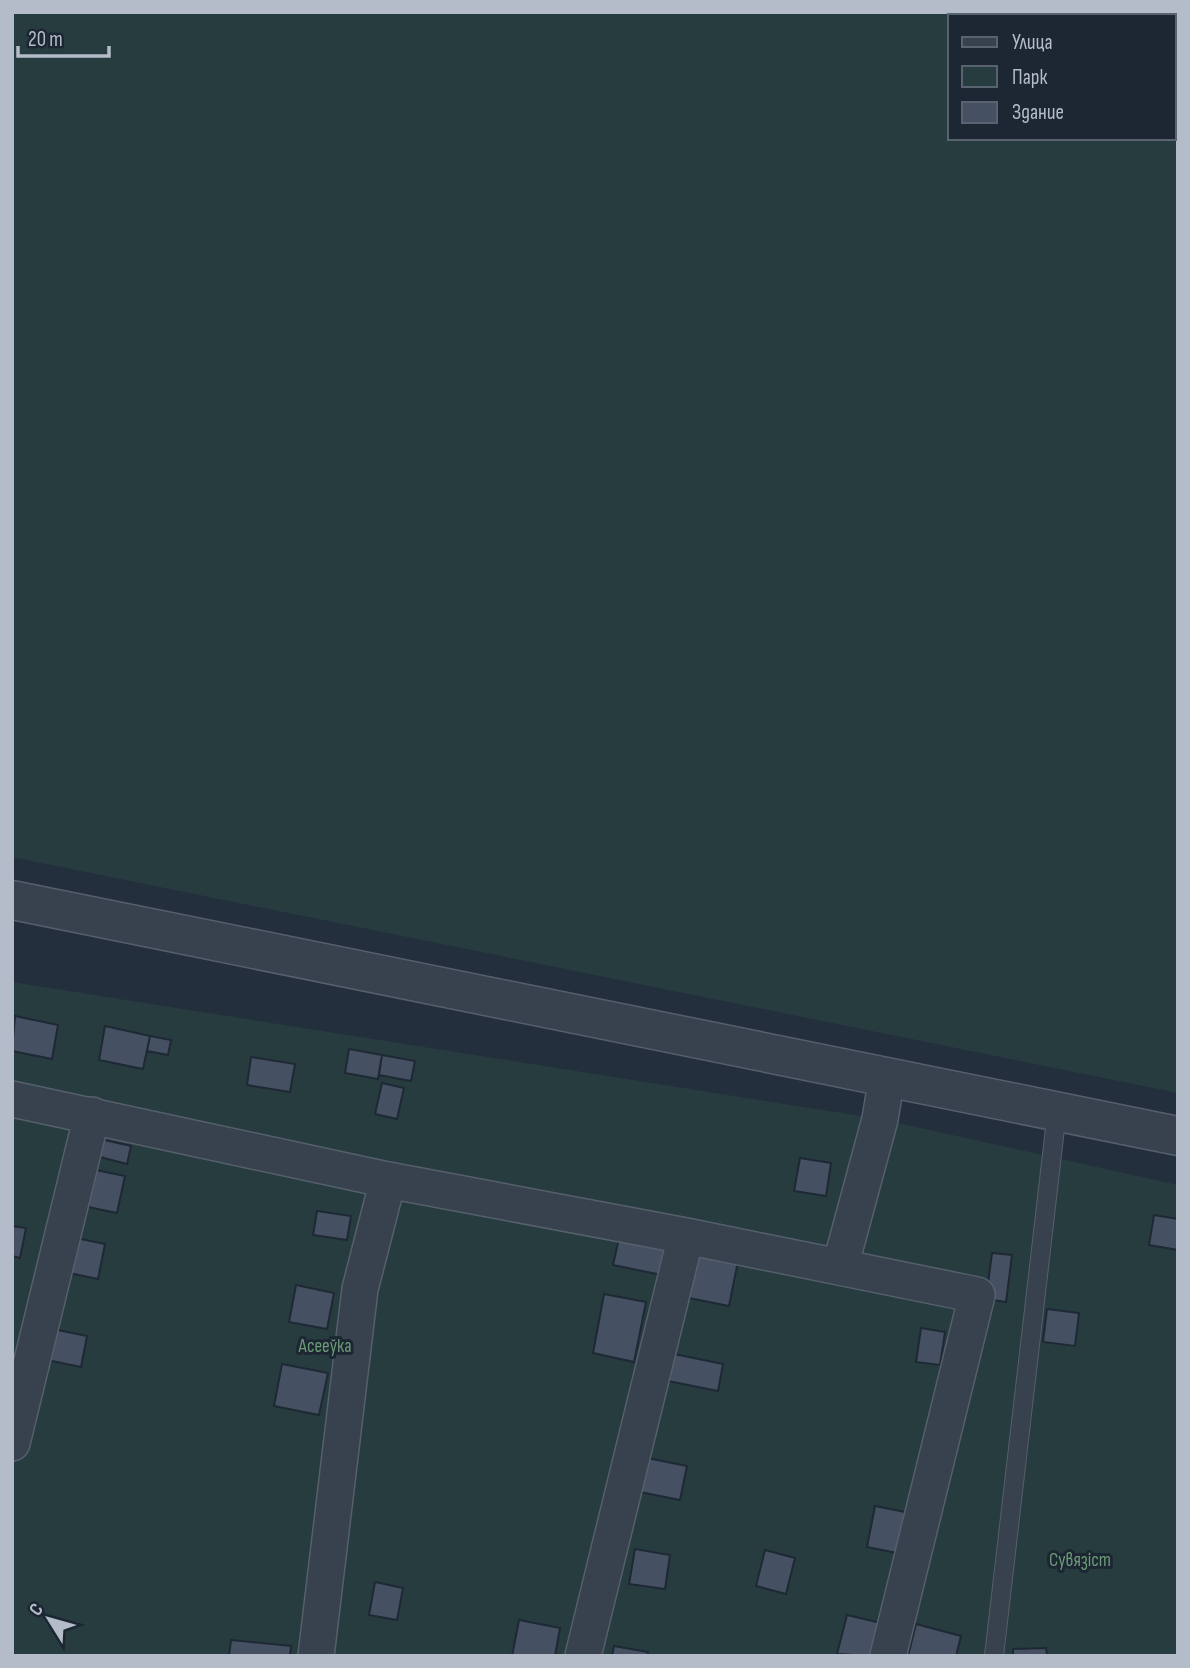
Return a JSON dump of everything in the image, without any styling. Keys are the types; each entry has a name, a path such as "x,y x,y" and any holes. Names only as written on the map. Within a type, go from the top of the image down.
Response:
{"street":[{"path":"12,900 1178,1136"},
{"path":"841,1267 880,1119 887,1077"},
{"path":"12,1099 388,1180 686,1236 977,1295 888,1656"},
{"path":"12,1443 92,1115"},
{"path":"316,1656 360,1289 388,1180"},
{"path":"583,1656 686,1236"}],"lane":[{"path":"994,1656 1057,1111"}],"green space":[{"path":"12,12 1178,12 1178,1093 12,857"},
{"name":"Асееўка","path":"12,982 880,1119 1178,1185 1178,1656 12,1656"}],"building":[{"path":"15,1016 58,1025 52,1059 12,1051"},
{"path":"105,1026 150,1036 143,1069 99,1060"},
{"path":"150,1036 171,1040 168,1055 147,1051"},
{"path":"349,1049 382,1055 378,1079 345,1073"},
{"path":"382,1055 415,1061 411,1081 379,1075"},
{"path":"251,1057 295,1064 290,1092 247,1085"},
{"path":"382,1083 404,1088 397,1119 375,1114"},
{"path":"100,1139 131,1146 127,1164 96,1156"},
{"path":"800,1158 831,1163 826,1196 794,1191"},
{"path":"96,1170 125,1176 117,1213 88,1207"},
{"path":"317,1211 351,1216 347,1240 313,1235"},
{"path":"1154,1215 1178,1219 1178,1250 1149,1245"},
{"path":"12,1226 26,1228 20,1258 12,1256"},
{"path":"620,1234 668,1243 662,1275 613,1265"},
{"path":"71,1237 105,1244 98,1279 64,1272"},
{"path":"698,1253 738,1261 729,1306 689,1298"},
{"path":"992,1253 1012,1255 1006,1302 986,1299"},
{"path":"296,1285 334,1293 327,1329 289,1322"},
{"path":"604,1294 646,1302 634,1362 593,1353"},
{"path":"1047,1309 1079,1313 1075,1346 1043,1342"},
{"path":"921,1328 945,1332 940,1365 916,1362"},
{"path":"53,1329 87,1336 81,1367 47,1360"},
{"path":"674,1354 723,1364 718,1391 668,1381"},
{"path":"282,1364 328,1373 319,1415 274,1406"},
{"path":"647,1458 687,1466 680,1500 640,1492"},
{"path":"875,1506 905,1512 897,1553 867,1547"},
{"path":"635,1549 670,1555 665,1589 629,1584"},
{"path":"765,1550 795,1558 786,1594 756,1586"},
{"path":"375,1582 403,1588 397,1620 369,1615"},
{"path":"847,1615 881,1623 873,1656 837,1654"},
{"path":"519,1620 560,1628 555,1656 512,1656"},
{"path":"916,1624 961,1636 956,1656 908,1656"},
{"path":"231,1640 291,1646 290,1656 229,1656"},
{"path":"614,1646 648,1652 647,1656 612,1656"},
{"path":"1046,1648 1047,1656 1013,1656 1013,1649"}],"park label":[{"name":"Сувязіст","path":"1080,1559"}]}
